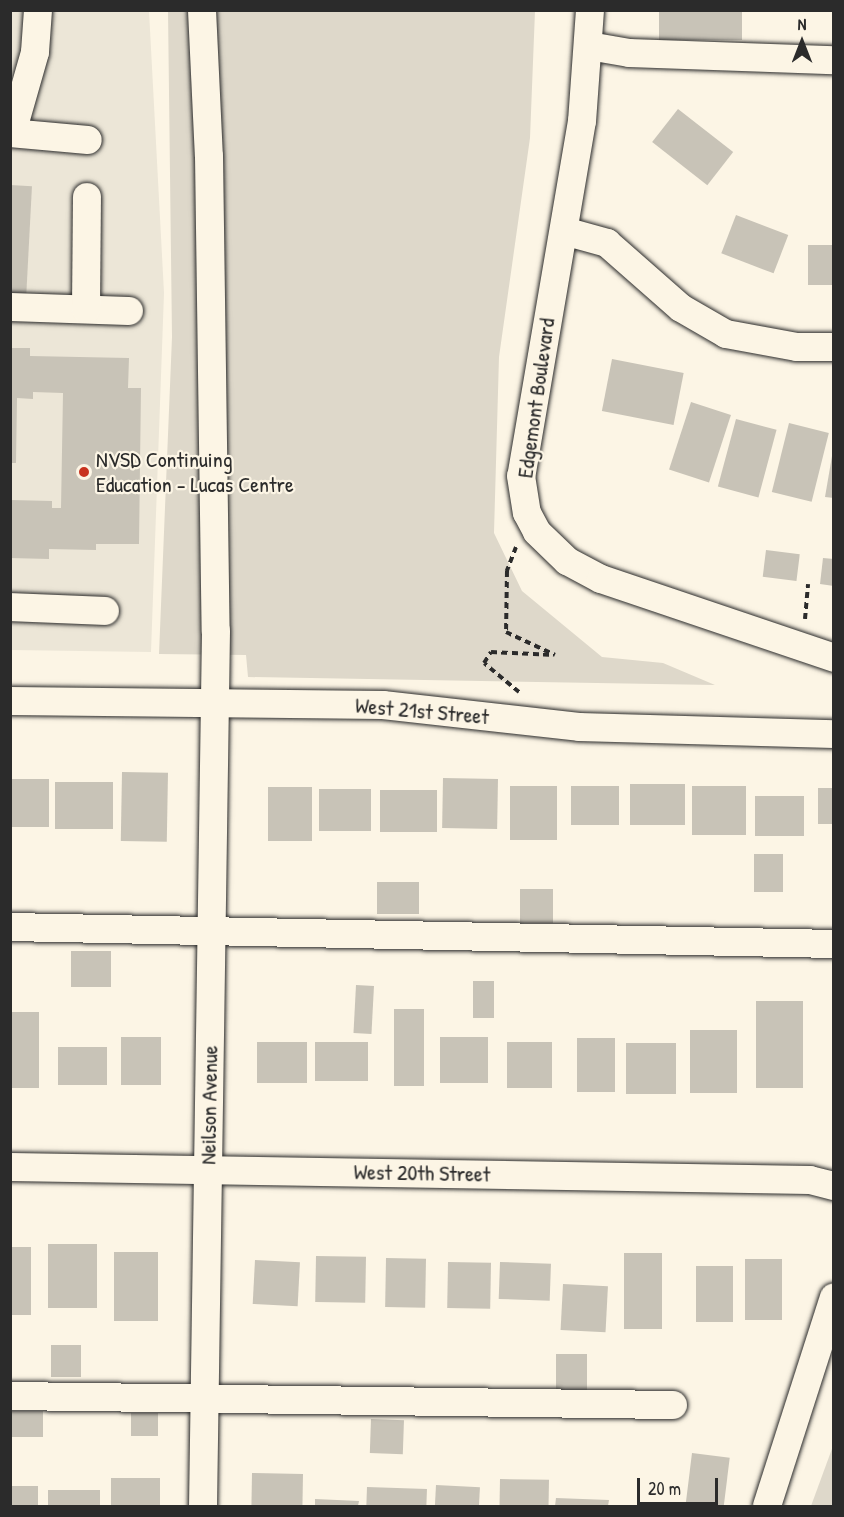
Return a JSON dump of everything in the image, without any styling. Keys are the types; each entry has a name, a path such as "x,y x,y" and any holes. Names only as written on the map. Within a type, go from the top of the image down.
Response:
{"street":[{"path":"38,10 35,52 11,133 88,140"},
{"name":"Neilson Avenue","path":"202,10 209,156 216,703 203,1506"},
{"name":"Edgemont Boulevard","path":"590,10 589,46 564,231 521,476 527,513 537,532 567,561 601,579 834,658"},
{"path":"589,46 629,53 834,60"},
{"path":"86,309 87,196"},
{"path":"564,231 608,243 681,308 726,334 797,347 834,347"},
{"path":"10,307 129,310"},
{"path":"10,607 105,611"},
{"name":"West 21st Street","path":"10,700 383,705 579,728 834,734"},
{"path":"10,927 212,928 834,944"},
{"name":"West 20th Street","path":"10,1167 810,1180 834,1186"},
{"path":"767,1506 834,1297"},
{"path":"10,1396 673,1405"}],"path":[{"path":"517,544 507,571 506,632 555,655 490,652 484,663 525,697"},
{"path":"804,626 808,584"}],"shaded area":[{"name":"NVSD Continuing Education - Lucas Centre","path":"11,11 149,11 164,293 151,652 11,650"},
{"path":"168,11 535,11 530,138 499,357 494,533 522,591 602,657 663,663 715,685 248,677 246,655 159,654 172,337"},
{"path":"833,1446 833,1506 811,1506"}],"building":[{"path":"659,10 742,10 742,40 659,40"},
{"path":"678,109 733,152 707,185 652,142"},
{"path":"10,185 32,186 26,295 10,294"},
{"path":"736,215 788,235 774,273 721,253"},
{"path":"808,245 834,245 834,285 808,285"},
{"path":"10,348 30,348 30,356 129,358 128,388 141,388 139,544 96,544 96,550 49,549 49,559 10,558 10,500 52,501 52,508 61,508 63,393 33,392 33,399 17,398 16,463 10,463"},
{"path":"612,359 684,373 674,425 602,411"},
{"path":"691,402 731,415 709,483 669,470"},
{"path":"736,419 777,430 758,497 718,487"},
{"path":"789,423 829,433 812,502 772,492"},
{"path":"832,456 834,457 834,498 825,497"},
{"path":"766,550 800,554 796,581 763,577"},
{"path":"823,558 834,559 834,586 820,584"},
{"path":"122,772 168,773 167,842 121,841"},
{"path":"443,778 498,779 497,829 442,828"},
{"path":"10,779 49,779 49,827 10,827"},
{"path":"55,782 113,782 113,829 55,829"},
{"path":"630,784 685,784 685,825 630,825"},
{"path":"510,786 557,786 557,840 510,840"},
{"path":"571,786 619,786 619,825 571,825"},
{"path":"692,786 746,786 746,835 692,835"},
{"path":"268,787 312,787 312,841 268,841"},
{"path":"818,788 834,788 834,824 818,824"},
{"path":"319,789 371,789 371,831 319,831"},
{"path":"380,790 437,790 437,832 380,832"},
{"path":"755,796 804,796 804,836 755,836"},
{"path":"754,854 783,854 783,892 754,892"},
{"path":"377,882 419,882 419,914 377,914"},
{"path":"520,889 553,889 553,923 520,923"},
{"path":"71,951 111,951 111,987 71,987"},
{"path":"473,981 494,981 494,1018 473,1018"},
{"path":"356,985 374,986 371,1034 353,1033"},
{"path":"756,1001 803,1001 803,1088 756,1088"},
{"path":"394,1009 424,1009 424,1086 394,1086"},
{"path":"10,1012 39,1012 39,1088 10,1088"},
{"path":"690,1030 737,1030 737,1093 690,1093"},
{"path":"121,1037 161,1037 161,1085 121,1085"},
{"path":"440,1037 488,1037 488,1083 440,1083"},
{"path":"577,1038 615,1038 615,1092 577,1092"},
{"path":"257,1042 307,1042 307,1083 257,1083"},
{"path":"315,1042 368,1042 368,1081 315,1081"},
{"path":"507,1042 552,1042 552,1088 507,1088"},
{"path":"626,1043 676,1043 676,1094 626,1094"},
{"path":"58,1047 107,1047 107,1085 58,1085"},
{"path":"48,1244 97,1244 97,1308 48,1308"},
{"path":"10,1247 31,1247 31,1315 10,1315"},
{"path":"114,1252 158,1252 158,1321 114,1321"},
{"path":"624,1253 662,1253 662,1329 624,1329"},
{"path":"316,1256 366,1257 365,1303 315,1302"},
{"path":"386,1258 426,1259 425,1308 385,1307"},
{"path":"745,1259 782,1259 782,1320 745,1320"},
{"path":"255,1260 300,1262 298,1306 253,1304"},
{"path":"448,1262 491,1263 490,1309 447,1308"},
{"path":"500,1262 551,1264 550,1301 499,1299"},
{"path":"696,1266 733,1266 733,1322 696,1322"},
{"path":"563,1284 608,1286 606,1332 561,1330"},
{"path":"51,1345 81,1345 81,1377 51,1377"},
{"path":"556,1354 587,1354 587,1394 556,1394"},
{"path":"10,1411 43,1411 43,1437 10,1437"},
{"path":"131,1413 158,1413 158,1436 131,1436"},
{"path":"371,1419 404,1420 403,1454 370,1453"},
{"path":"692,1453 730,1458 724,1506 686,1506"},
{"path":"252,1473 303,1474 302,1506 251,1506"},
{"path":"111,1478 160,1478 160,1506 111,1506"},
{"path":"500,1479 549,1480 549,1506 500,1506"},
{"path":"436,1485 480,1487 479,1506 435,1506"},
{"path":"10,1486 38,1486 38,1506 10,1506"},
{"path":"367,1487 427,1489 426,1506 366,1506"},
{"path":"48,1490 100,1490 100,1506 48,1506"},
{"path":"556,1498 609,1500 608,1506 555,1506"},
{"path":"315,1499 359,1501 358,1506 315,1506"}],"place":[{"name":"NVSD Continuing Education - Lucas Centre","path":"84,472"}]}
